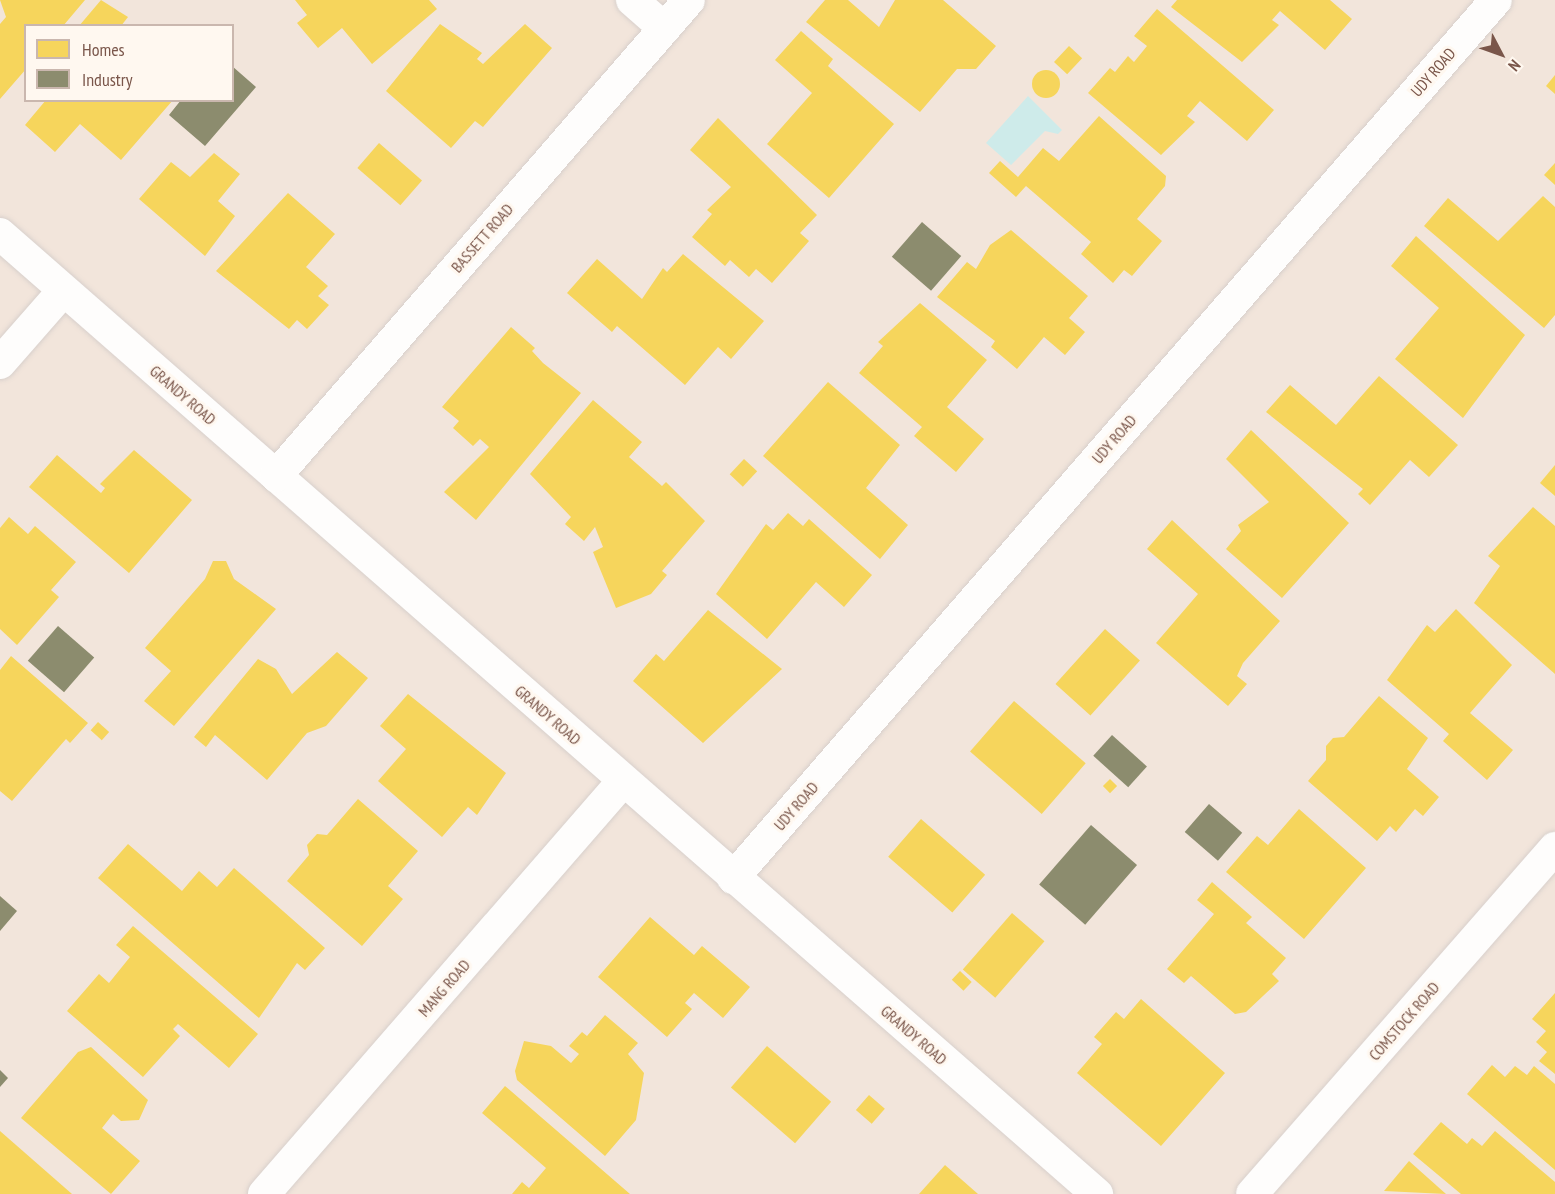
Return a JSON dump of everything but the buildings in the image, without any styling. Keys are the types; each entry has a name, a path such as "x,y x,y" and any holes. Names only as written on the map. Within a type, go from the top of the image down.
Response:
{"street":[{"path":"632,0 664,28"},
{"name":"BASSETT ROAD","path":"276,476 689,0"},
{"name":"UDY ROAD","path":"733,878 1496,0"},
{"name":"GRANDY ROAD","path":"0,234 733,878 1097,1194"},
{"path":"0,363 63,291"},
{"name":"MANG ROAD","path":"264,1194 623,781"},
{"name":"COMSTOCK ROAD","path":"1252,1194 1555,848"}],"shaded area":[{"path":"0,0 1555,0 1555,1194 0,1194"}],"water":[{"path":"1028,96 1062,130 1058,134 1045,131 1011,165 986,143"}]}
